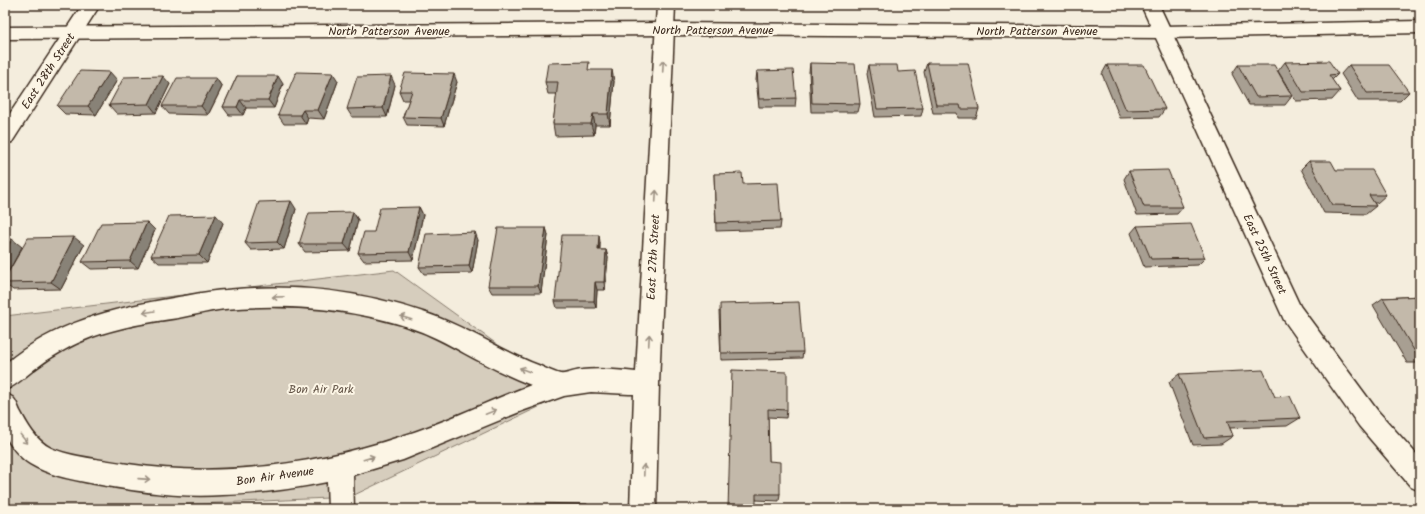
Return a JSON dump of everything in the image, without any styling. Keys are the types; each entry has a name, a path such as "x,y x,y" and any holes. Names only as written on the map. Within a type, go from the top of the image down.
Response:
{"street":[{"name":"East 28th Street","path":"5,138 91,5"},
{"name":"East 27th Street","path":"643,509 647,384 666,5"},
{"name":"East 25th Street","path":"1150,5 1164,32 1292,312 1368,418 1420,478"},
{"name":"North Patterson Avenue","path":"5,33 665,29 1164,32 1420,27"},
{"path":"5,379 37,353 67,336 98,323 143,313 231,299 286,297 326,300 378,309 427,324 509,364 547,379 560,386"},
{"name":"Bon Air Avenue","path":"5,406 21,437 38,455 62,464 133,478 210,484 274,478 340,466 403,448 560,386 576,382 619,382 647,384"},
{"path":"340,466 342,509"}],"green space":[{"name":"Bon Air Park","path":"394,270 566,394 350,497 89,509 5,509 5,316"}],"building":[{"path":"1329,61 1338,74 1329,75 1340,91 1303,92 1285,62"},
{"path":"589,62 588,70 612,70 608,114 593,114 591,124 553,124 558,82 545,82 548,63"},
{"path":"810,63 855,64 860,104 812,103"},
{"path":"927,63 968,63 979,109 961,109 960,105 936,105"},
{"path":"869,65 897,65 898,72 915,71 923,108 877,109"},
{"path":"1107,65 1144,65 1165,109 1126,110"},
{"path":"1238,65 1274,65 1292,96 1256,97"},
{"path":"1349,65 1389,65 1409,92 1367,93"},
{"path":"793,70 796,98 759,99 757,71"},
{"path":"80,71 110,72 88,106 57,106"},
{"path":"296,72 333,73 318,110 303,110 300,115 278,115"},
{"path":"405,73 454,74 441,118 403,117 412,91 399,91"},
{"path":"163,76 149,104 109,105 124,77"},
{"path":"237,76 278,76 268,100 240,100 237,107 223,107"},
{"path":"391,76 383,108 347,109 357,77"},
{"path":"177,78 216,78 201,106 162,106"},
{"path":"1309,161 1331,161 1336,170 1372,170 1386,195 1369,195 1376,206 1332,205"},
{"path":"1168,170 1183,207 1144,207 1129,171"},
{"path":"742,173 743,184 778,183 781,221 716,223 714,174"},
{"path":"291,201 277,242 245,243 259,202"},
{"path":"419,207 409,252 358,253 364,232 374,232 380,208"},
{"path":"353,212 344,244 299,244 309,213"},
{"path":"216,215 199,255 151,256 169,216"},
{"path":"147,222 130,261 82,262 101,223"},
{"path":"1191,224 1205,258 1151,259 1137,226"},
{"path":"498,228 546,228 538,286 488,286"},
{"path":"475,232 469,266 419,267 426,234"},
{"path":"562,235 599,235 598,250 606,250 604,282 595,282 594,301 555,301"},
{"path":"74,237 51,282 5,283 5,278 28,238"},
{"path":"5,239 12,239 5,252"},
{"path":"1420,296 1420,357 1418,357 1383,298"},
{"path":"799,302 803,352 721,353 720,304"},
{"path":"732,370 787,372 787,410 768,409 769,461 780,462 780,494 756,494 756,509 728,509"},
{"path":"1263,370 1275,397 1290,396 1300,418 1227,421 1233,436 1204,438 1179,374"},
{"path":"528,503 587,504 586,509 528,509"}]}
